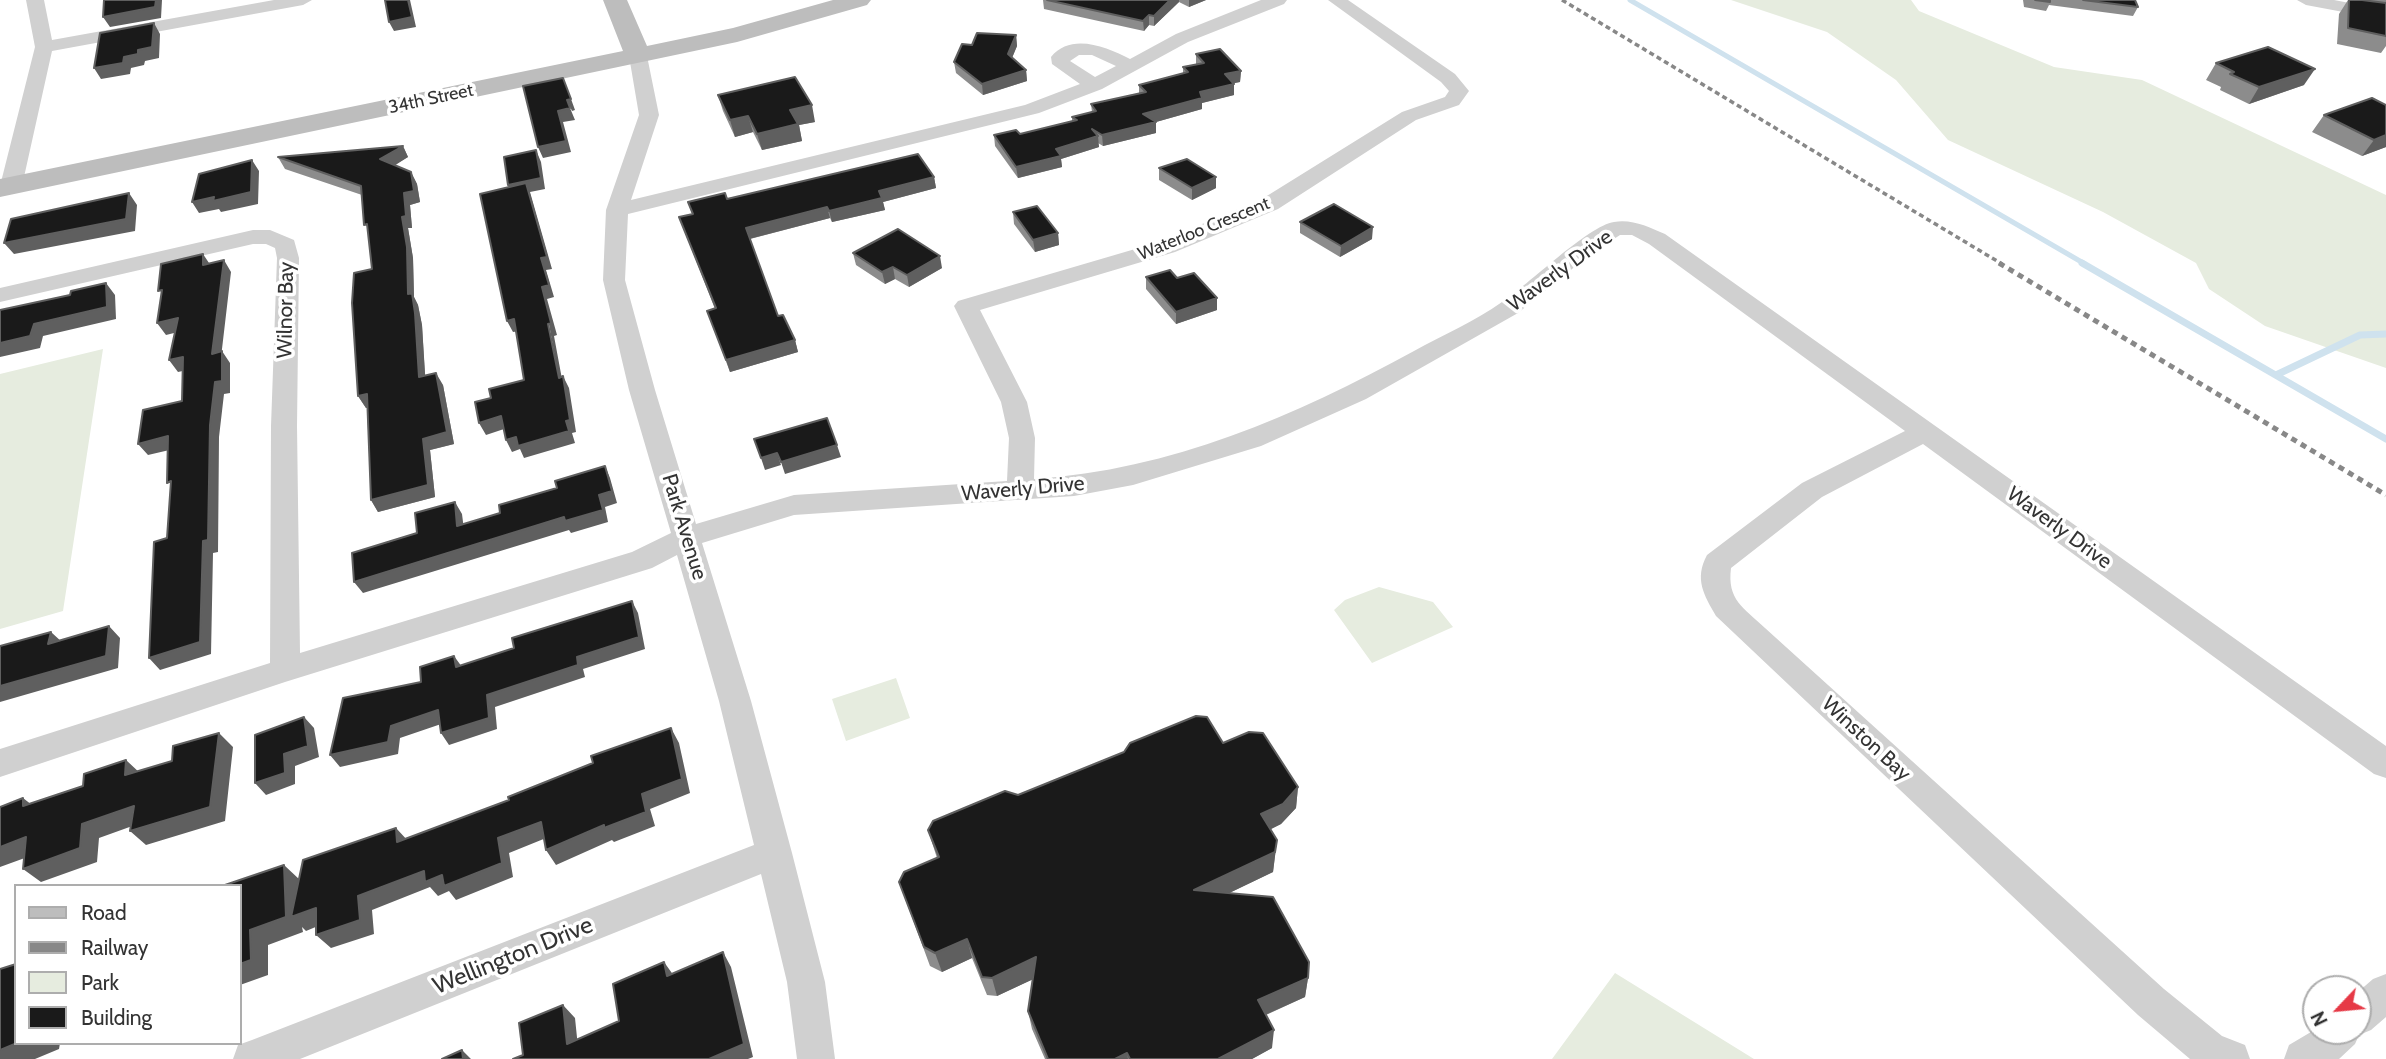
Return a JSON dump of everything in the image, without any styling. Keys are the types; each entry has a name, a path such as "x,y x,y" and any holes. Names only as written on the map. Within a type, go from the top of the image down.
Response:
{"main road":[{"name":"Park Avenue","path":"615,0 635,50"},
{"name":"34th Street","path":"7,178 635,50 835,0"},
{"name":"34th Street","path":"635,50 737,35 859,0"}],"street":[{"path":"7,178 44,47 35,0"},
{"path":"44,47 303,0"},
{"path":"617,210 980,124 1032,109 1095,85 1182,38 1237,13 1278,0"},
{"name":"Waterloo Crescent","path":"1020,490 1022,438 1014,402 966,306 1167,247 1270,204 1409,116 1452,101 1459,91 1448,78 1337,0"},
{"path":"2306,0 2386,15"},
{"path":"1095,85 1060,64 1060,57 1077,48 1086,48 1130,66"},
{"name":"Park Avenue","path":"635,50 649,115 617,210 614,280 642,390 688,537 775,853 806,982 816,1059"},
{"name":"Waverly Drive","path":"688,537 794,505 1074,486 1133,476 1252,440 1357,393 1510,308 1590,244 1615,228 1636,229 1657,239 2386,764"},
{"name":"Wilnor Bay","path":"0,295 253,237 270,237 286,245 285,670"},
{"name":"Winston Bay","path":"1925,432 1801,498 1717,563 1714,586 1726,608 1754,636 2141,993 2209,1050 2231,1059"},
{"path":"0,763 285,670 642,560 688,537"},
{"name":"Wellington Drive","path":"252,1059 775,853"},
{"path":"2372,1004 2386,992"},
{"path":"2303,1059 2326,1045"}],"green space":[{"path":"1731,0 1911,0 1919,11 2054,67 2142,80 2386,195 2386,368 2265,326 2209,289 2196,263 2103,212 1948,140 1896,80 1827,32"},
{"path":"103,349 63,611 0,629 0,374"},
{"path":"1379,587 1433,602 1453,627 1372,663 1334,610 1345,600"},
{"path":"896,678 910,718 846,741 832,699"},
{"path":"1615,973 1754,1059 1552,1059"}],"building":[{"path":"104,0 156,0 155,7 103,17"},
{"path":"385,0 408,0 412,17 389,22"},
{"path":"1047,0 1170,0 1154,16 1149,15 1143,21"},
{"path":"2083,0 2135,0 2138,7"},
{"path":"2349,0 2386,3 2386,36 2348,28"},
{"path":"154,23 152,47 124,57 123,63 94,68 100,33"},
{"path":"977,33 1016,35 1008,54 1026,70 982,84 954,62 962,44 972,45"},
{"path":"2268,47 2315,69 2259,87 2230,74 2234,72 2216,63"},
{"path":"1220,49 1241,71 1225,74 1234,84 1200,92 1202,98 1143,114 1156,122 1102,135 1092,129 1098,136 1056,149 1061,156 1016,167 994,135 1016,130 1020,134 1077,120 1072,117 1096,111 1091,104 1146,92 1139,85 1188,72 1183,67 1204,63 1196,54"},
{"path":"795,77 812,105 790,110 798,124 757,134 748,116 730,120 718,95"},
{"path":"563,78 571,99 567,100 570,108 558,111 566,141 538,147 523,86"},
{"path":"2372,98 2386,105 2386,135 2374,140 2324,115"},
{"path":"403,146 380,159 411,172 414,191 404,193 406,216 402,217 407,247 408,294 412,293 415,313 419,377 436,373 447,432 423,439 428,485 371,500 367,394 358,396 352,303 354,273 372,269 367,224 364,225 361,186 278,157"},
{"path":"536,150 541,178 508,185 504,157"},
{"path":"918,154 934,177 879,191 882,198 829,211 827,207 746,228 778,316 783,315 795,340 726,360 707,311 716,308 679,217 693,214 688,202 725,193 727,199"},
{"path":"1187,159 1216,177 1192,188 1159,168"},
{"path":"252,160 251,192 213,201 214,197 192,202 199,174"},
{"path":"526,183 547,257 541,258 549,285 542,287 551,323 548,324 559,378 563,376 570,420 566,421 569,431 518,446 516,437 506,440 501,416 479,423 475,402 491,398 489,389 524,380 514,319 507,321 480,194"},
{"path":"129,193 126,219 4,243 11,219"},
{"path":"1334,204 1373,227 1341,246 1300,222"},
{"path":"1037,206 1058,233 1033,240 1013,212"},
{"path":"898,229 940,256 907,275 893,267 882,272 853,253"},
{"path":"203,254 203,265 224,260 212,354 222,351 222,381 215,382 210,425 208,540 203,541 200,642 149,658 154,542 167,538 171,481 167,483 168,436 138,444 143,410 182,401 183,357 169,360 178,318 157,323 162,290 158,291 161,264"},
{"path":"1170,270 1177,278 1194,273 1217,298 1176,312 1146,277"},
{"path":"106,283 107,307 34,324 30,336 0,343 0,310 70,295 71,291"},
{"path":"827,418 837,445 781,462 777,453 761,458 754,439"},
{"path":"605,466 612,491 599,495 603,510 565,521 564,517 354,582 352,553 417,533 415,513 455,502 457,526 500,513 499,505 557,488 555,481"},
{"path":"632,601 639,637 577,657 578,665 487,695 489,718 441,733 438,710 391,726 388,742 330,755 343,698 421,682 420,667 454,656 456,667 514,648 512,638"},
{"path":"109,626 106,656 0,686 0,646 51,632 48,644"},
{"path":"1196,716 1207,717 1223,743 1249,732 1263,733 1298,787 1283,804 1261,814 1277,840 1275,852 1194,890 1273,897 1309,962 1308,978 1258,1000 1274,1030 1218,1059 1130,1059 1127,1053 1115,1059 1048,1059 1028,1011 1036,957 992,978 982,977 967,939 935,953 924,947 899,882 904,872 939,857 928,830 933,821 1005,791 1018,795 1124,752 1130,743"},
{"path":"304,717 308,746 284,754 285,773 255,783 255,735"},
{"path":"671,728 682,779 642,794 646,812 604,828 604,825 546,850 541,822 498,838 502,863 444,886 442,875 425,882 424,871 358,896 360,920 316,935 316,908 291,917 303,860 396,828 397,842 509,800 508,797 593,763 591,756"},
{"path":"219,733 210,807 130,831 134,806 82,824 80,848 23,869 26,837 0,847 0,807 23,798 23,806 83,786 84,774 126,760 125,775 172,761 173,746"},
{"path":"284,865 286,917 250,930 251,960 242,963 242,884 228,884"},
{"path":"723,952 744,1044 709,1059 513,1059 523,1055 519,1023 563,1005 567,1044 619,1021 613,984 664,962 667,976"},
{"path":"14,965 14,1044 0,1050 0,969"},
{"path":"462,1050 463,1059 442,1059"}],"waterway":[{"path":"1630,0 2085,264"},
{"path":"2082,263 2386,439"},
{"path":"2276,375 2360,335 2386,334"}],"railway":[{"path":"1562,0 2002,264"},
{"path":"1999,263 2386,495"}]}
